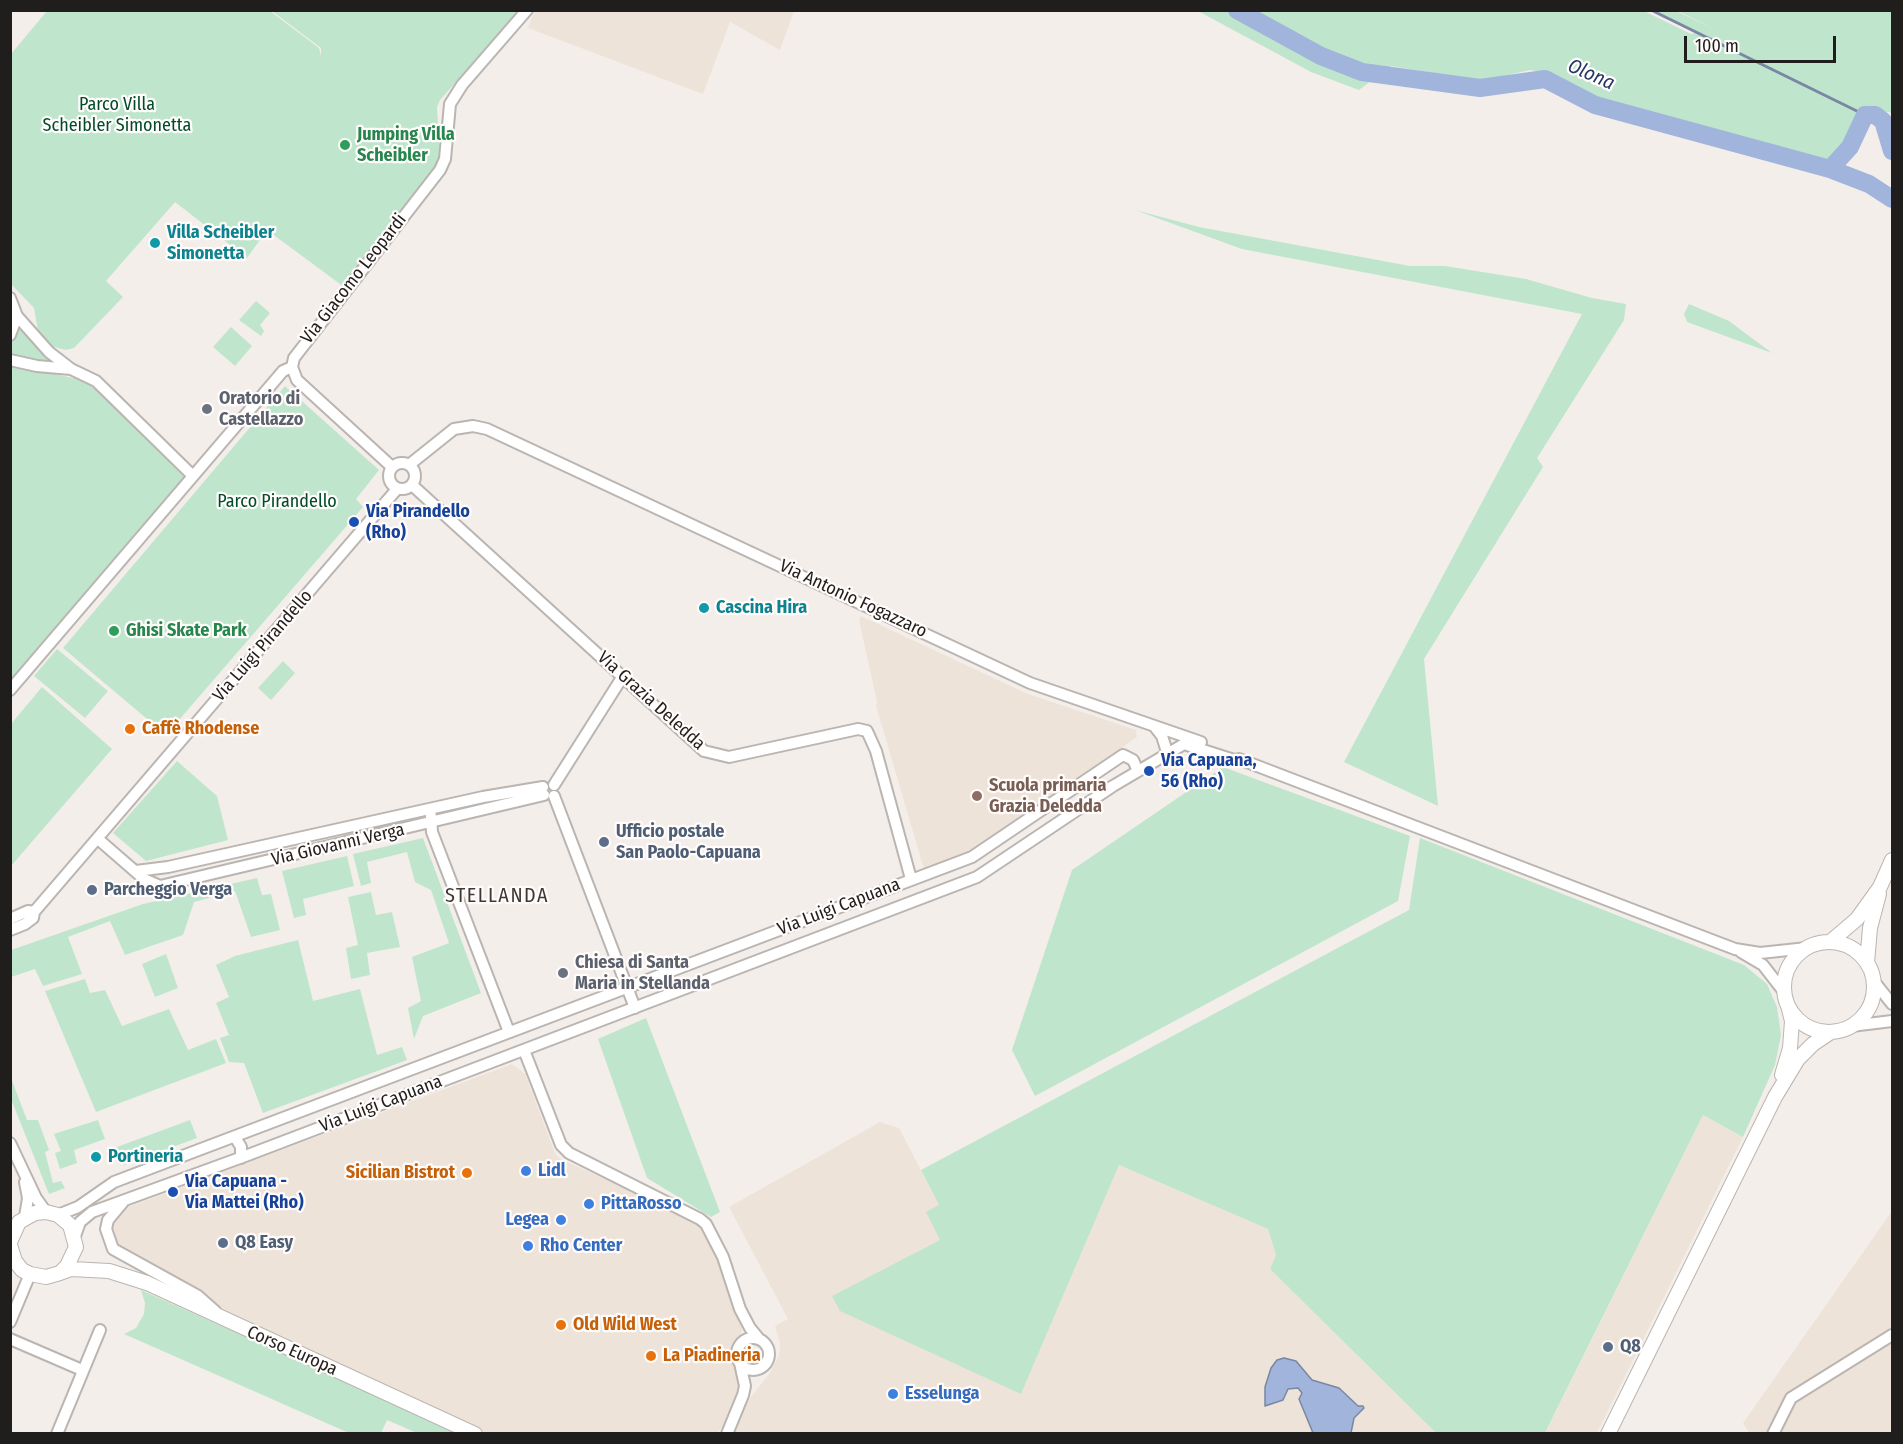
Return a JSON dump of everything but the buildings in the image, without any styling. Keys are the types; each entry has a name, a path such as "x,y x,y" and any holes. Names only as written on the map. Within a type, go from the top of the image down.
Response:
{"main road":[{"path":"1830,942 1857,919 1880,887 1893,860"},
{"path":"1867,963 1870,928 1880,887"},
{"path":"1608,1434 1775,1097 1798,1059 1813,1044 1831,1032 1851,1026 1865,1014 1870,1005 1874,980 1867,963 1857,952 1843,944 1830,942 1807,948 1789,967 1785,992 1792,1022 1790,1047 1775,1097"},
{"path":"1789,1007 1804,1024 1831,1032"},
{"path":"52,1213 70,1226 75,1241 73,1258 60,1273 46,1277 30,1274 15,1261 11,1250 10,1244 18,1220 52,1213"},
{"name":"Corso Europa","path":"75,1241 90,1262 109,1271 147,1283 475,1434"},
{"name":"Corso Europa","path":"60,1273 71,1269 109,1271"}],"street":[{"name":"Via Giacomo Leopardi","path":"10,690 283,371 292,366 299,348 440,170 445,159 450,104 462,85 526,13"},
{"path":"10,297 17,316 49,352 71,369 96,381 193,476"},
{"path":"10,336 17,316"},
{"path":"10,360 37,366 71,369"},
{"path":"292,366 301,385 392,467"},
{"name":"Via Antonio Fogazzaro","path":"409,465 454,429 473,426 487,429 1030,683 1151,724 1236,755 1239,759"},
{"path":"400,463 409,465 414,472 412,485 405,489 397,489 388,479 392,467 400,463"},
{"name":"Via Grazia Deledda","path":"412,485 704,751 721,757 742,755 858,729 867,731 876,751 911,879"},
{"name":"Via Luigi Pirandello","path":"10,930 25,924 397,489"},
{"path":"623,676 549,791 635,1008"},
{"path":"1151,724 1159,732 1167,752 1180,745 1189,744 1234,760 1239,759 1735,949 1763,965 1785,992"},
{"name":"Via Luigi Capuana","path":"75,1241 76,1227 84,1218 124,1201 977,877 1167,752"},
{"name":"Via Luigi Capuana","path":"52,1213 78,1207 95,1192 114,1182 972,857 1123,755 1133,760 1138,771"},
{"name":"Via Giovanni Verga","path":"136,871 168,867 431,810 549,791"},
{"name":"Via Giovanni Verga","path":"98,839 152,884 160,886 431,822 549,791"},
{"path":"431,810 432,832 512,1031 523,1051 561,1145 569,1153 700,1219 711,1231 723,1257 740,1309 750,1328 768,1349 766,1362 743,1395 727,1434"},
{"path":"10,919 28,911 34,912"},
{"path":"1735,949 1760,953 1807,948"},
{"path":"1874,980 1893,1004"},
{"path":"1851,1026 1893,1021"},
{"path":"234,1137 242,1147 241,1158"},
{"path":"10,1143 25,1176 52,1213"},
{"path":"161,1165 158,1172 160,1179 172,1183"},
{"path":"18,1220 28,1198 25,1176"},
{"path":"124,1201 108,1220 106,1229 113,1249 198,1296 232,1324"},
{"path":"10,1322 30,1274"},
{"path":"740,1309 743,1331 739,1347 740,1363 744,1374 743,1395"},
{"path":"57,1434 100,1330"},
{"path":"1773,1434 1791,1398 1893,1335"},
{"path":"10,1339 82,1370"},
{"path":"739,1347 745,1340 759,1339"},
{"path":"740,1363 754,1370 766,1362"},
{"path":"718,1434 734,1417"},
{"path":"732,1434 734,1417"}],"shaded area":[{"path":"534,10 794,11 780,50 730,22 703,94 528,28"},
{"name":"Scuola primaria Grazia Deledda","path":"861,616 1028,694 1136,730 1137,737 967,855 924,869 876,706 859,620"},
{"path":"512,1064 525,1074 555,1153 560,1159 700,1220 705,1225 739,1310 742,1331 736,1352 743,1375 733,1416 717,1433 486,1433 234,1319 114,1248 109,1221 115,1212"},
{"path":"1703,1115 1743,1137 1597,1433 1545,1434"},
{"path":"880,1122 899,1128 939,1205 940,1240 833,1296 1021,1394 1119,1165 1268,1229 1276,1255 1270,1269 1436,1433 734,1433 747,1402 769,1374 779,1356 780,1343 775,1326 788,1319 729,1207"},
{"path":"1892,1211 1892,1433 1749,1433 1743,1423"}],"green space":[{"name":"Parco Villa Scheibler Simonetta","path":"47,11 270,11 319,48 321,56 321,48 272,11 519,11 440,100 437,107 440,160 344,287 267,230 247,258 175,202 106,281 123,297 74,348 66,350 54,347 38,331 34,308 11,284 11,54"},
{"path":"1198,11 1644,11 1691,34 1695,33 1653,11 1676,11 1716,30 1678,11 1892,11 1892,113 1868,108 1859,117 1849,140 1829,165 1795,151 1710,130 1596,97 1554,74 1530,70 1481,81 1391,66 1359,90 1311,72"},
{"path":"1135,210 1199,227 1410,266 1445,266 1526,279 1592,298 1626,304 1624,320 1537,458 1543,467 1424,659 1438,806 1344,762 1582,314 1242,249"},
{"path":"256,301 270,313 260,325 264,331 261,336 239,320"},
{"path":"1689,304 1729,321 1772,353 1687,322 1684,314"},
{"path":"18,321 60,366 11,357 10,342"},
{"path":"231,327 252,346 235,366 213,347"},
{"path":"11,365 83,380 100,393 184,477 11,681"},
{"name":"Parco Pirandello","path":"285,386 379,470 356,499 363,507 166,735 63,648"},
{"path":"57,649 108,691 85,718 34,676"},
{"path":"283,661 295,673 271,700 258,688"},
{"path":"42,687 112,749 11,866 11,724"},
{"path":"177,761 217,796 228,840 146,861 113,833"},
{"path":"1223,767 1410,836 1398,901 1035,1096 1012,1050 1072,870"},
{"path":"423,838 481,993 423,1016 414,1039 408,1008 421,1001 412,957 449,943 431,890 415,882 407,852 367,862 371,883 361,886 353,854"},
{"path":"1420,838 1744,965 1767,984 1777,1007 1781,1035 1775,1065 1743,1137 1703,1115 1545,1433 1436,1433 1270,1269 1276,1255 1268,1229 1119,1165 1021,1394 840,1311 832,1296 940,1240 926,1212 939,1205 921,1170 1409,910"},
{"path":"347,856 354,886 303,899 306,915 294,918 282,871"},
{"path":"257,878 262,895 271,894 280,930 251,937 235,891 194,902 183,935 125,955 110,921 68,937 82,974 43,986 35,969 11,977 11,950 143,904"},
{"path":"371,892 376,915 392,912 400,947 367,953 370,975 351,979 346,948 358,945 348,897"},
{"path":"298,940 313,1001 360,989 377,1055 402,1047 407,1060 263,1113 244,1063 229,1062 220,1038 229,1035 216,1003 229,997 216,965 235,956"},
{"path":"166,954 178,988 155,997 142,964"},
{"path":"85,979 90,993 105,990 122,1026 169,1009 188,1050 216,1039 226,1063 96,1112 45,991"},
{"path":"646,1018 720,1212 711,1217 647,1178 598,1039"},
{"path":"11,1078 27,1120 38,1120 49,1150 45,1152 53,1183 61,1181 65,1188 49,1194 11,1099"},
{"path":"98,1120 105,1139 74,1150 77,1163 60,1169 55,1153 61,1151 54,1134"},
{"path":"190,1120 197,1138 124,1165 117,1147"},
{"path":"141,1290 461,1433 417,1433 387,1420 381,1433 349,1433 124,1334 136,1328 144,1314 145,1303"}],"water":[{"path":"1284,1358 1296,1361 1312,1380 1339,1388 1358,1406 1363,1406 1364,1408 1354,1418 1351,1433 1313,1433 1299,1399 1302,1393 1298,1388 1288,1389 1283,1400 1265,1406 1265,1387 1271,1368 1277,1360"}],"waterway":[{"name":"Olona","path":"1237,10 1321,56 1362,72 1480,88 1545,79 1595,105 1830,169 1869,184 1892,199"},
{"name":"Olona","path":"1651,10 1865,115"},
{"path":"1830,169 1850,147 1865,115 1875,115 1883,121 1892,151"}],"place":[{"name":"Jumping Villa Scheibler","path":"345,145"},
{"name":"Villa Scheibler Simonetta","path":"155,243"},
{"name":"Oratorio di Castellazzo","path":"207,409"},
{"name":"Via Pirandello (Rho)","path":"354,522"},
{"name":"Cascina Hira","path":"704,608"},
{"name":"Ghisi Skate Park","path":"114,631"},
{"name":"Caffè Rhodense","path":"130,729"},
{"name":"Via Capuana, 56 (Rho)","path":"1149,771"},
{"name":"Scuola primaria Grazia Deledda","path":"977,796"},
{"name":"Ufficio postale San Paolo-Capuana","path":"604,842"},
{"name":"Parcheggio Verga","path":"92,890"},
{"name":"Chiesa di Santa Maria in Stellanda","path":"563,973"},
{"name":"Portineria","path":"96,1157"},
{"name":"Lidl","path":"526,1171"},
{"name":"Sicilian Bistrot","path":"467,1173"},
{"name":"Via Capuana - Via Mattei (Rho)","path":"173,1192"},
{"name":"PittaRosso","path":"589,1204"},
{"name":"Legea","path":"561,1220"},
{"name":"Q8 Easy","path":"223,1243"},
{"name":"Rho Center","path":"528,1246"},
{"name":"Old Wild West","path":"561,1325"},
{"name":"Q8","path":"1608,1347"},
{"name":"La Piadineria","path":"651,1356"},
{"name":"Esselunga","path":"893,1394"}],"district":[{"name":"STELLANDA","path":"497,896"}]}
